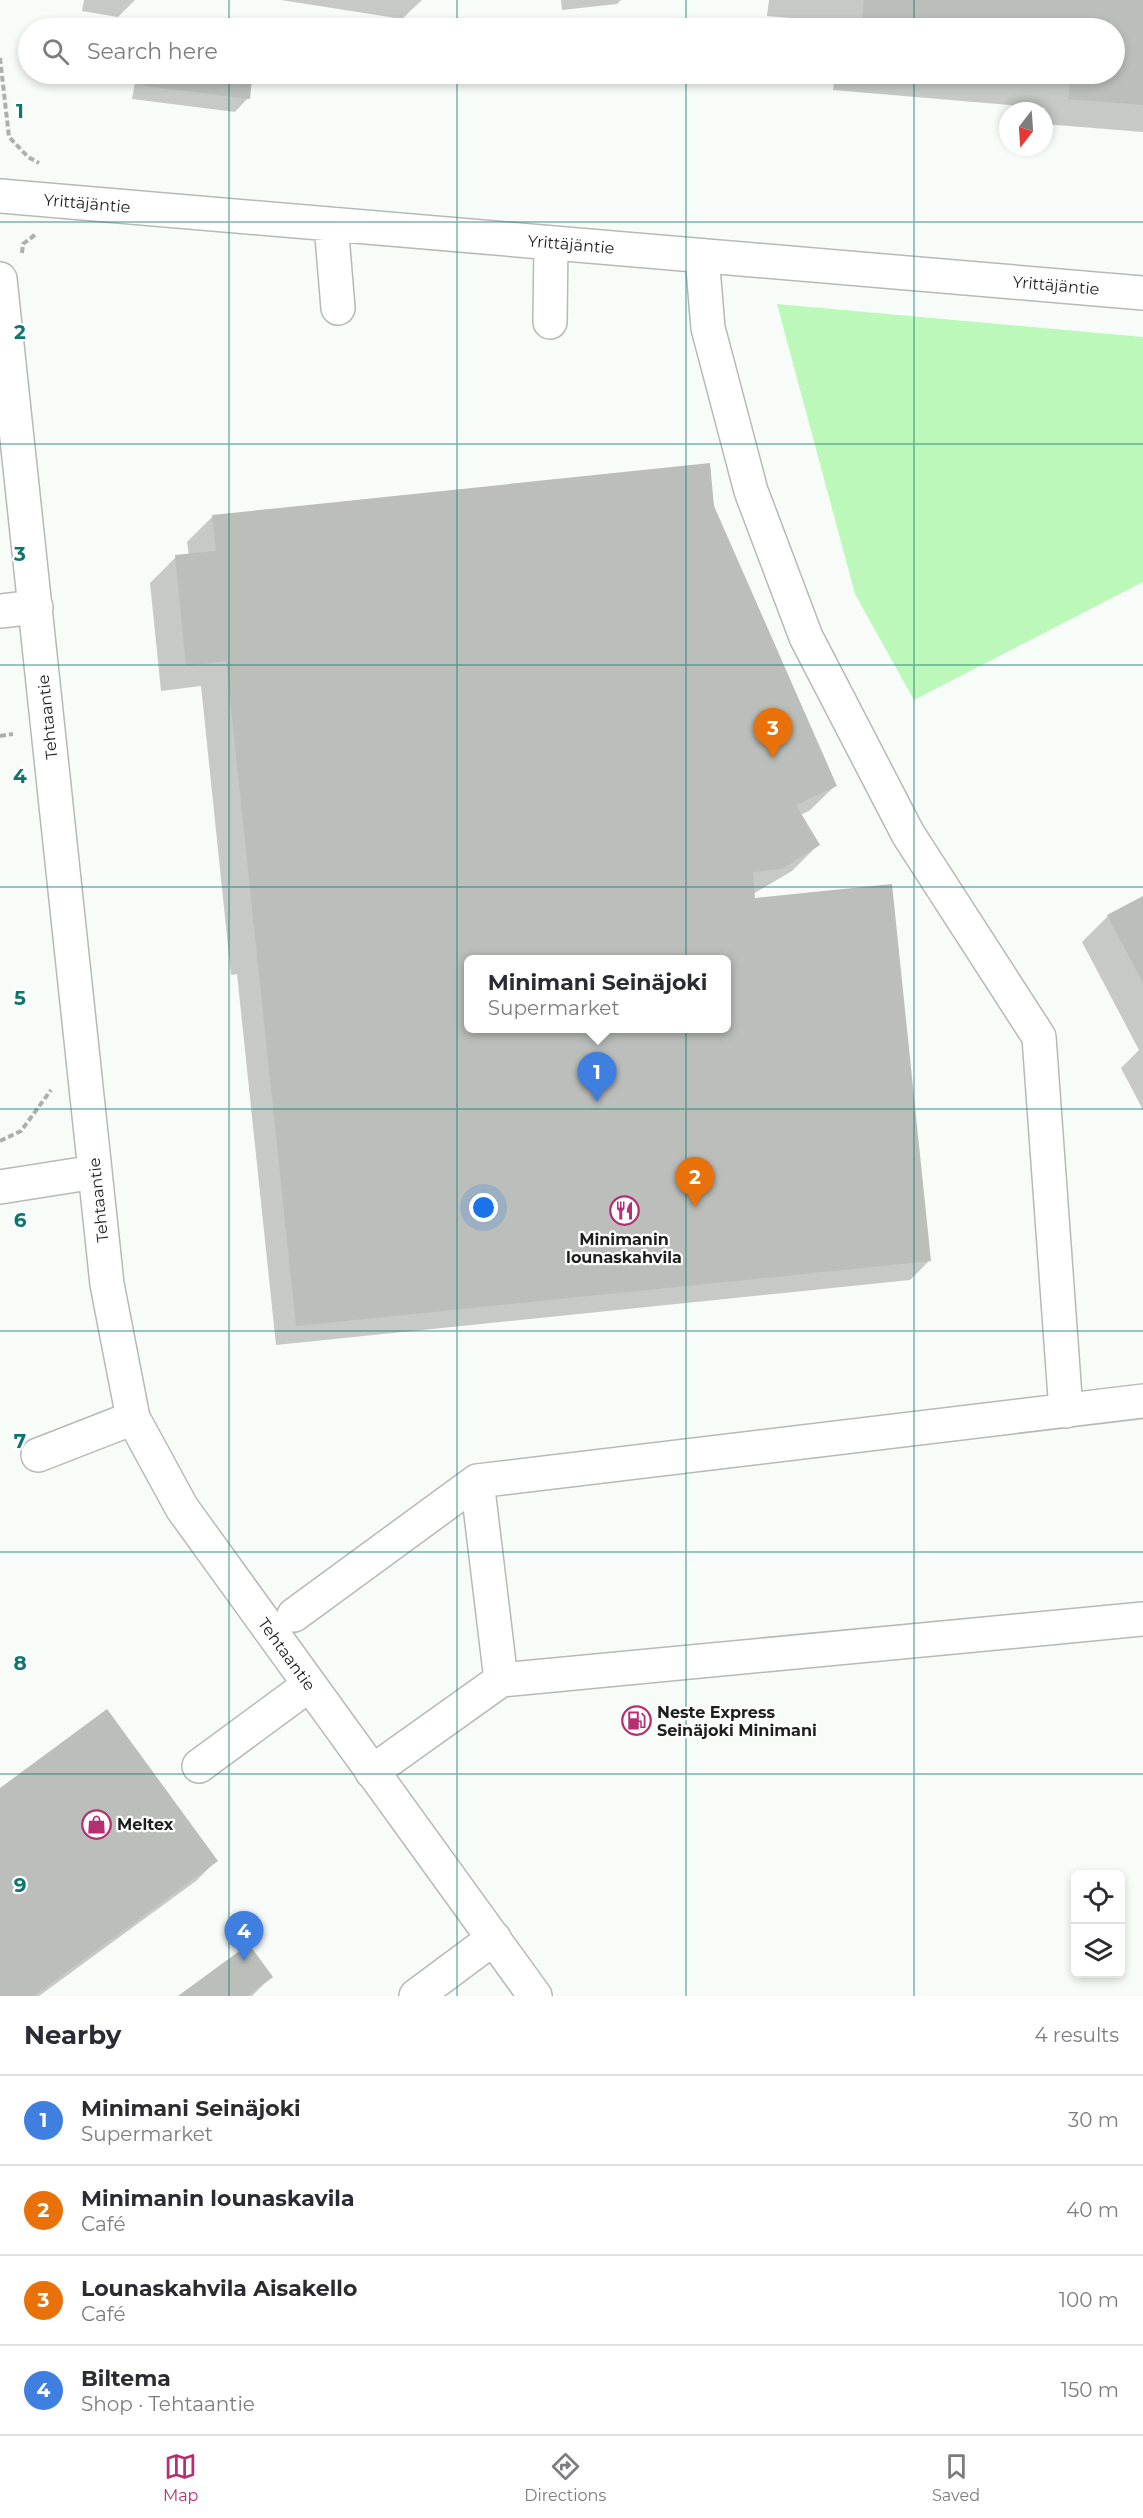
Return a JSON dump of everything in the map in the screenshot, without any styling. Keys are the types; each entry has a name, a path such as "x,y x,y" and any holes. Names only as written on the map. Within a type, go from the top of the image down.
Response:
{"street":[{"name":"Yrittäjäntie","path":"0,196 1143,293"},
{"path":"331,224 338,308"},
{"path":"550,322 551,243"},
{"path":"702,256 708,328 748,480 806,638 909,834 1040,1037 1066,1411"},
{"name":"Tehtaantie","path":"0,279 107,1284 132,1419 182,1509 535,1996"},
{"path":"0,611 36,607"},
{"path":"0,1187 95,1172"},
{"path":"294,1616 477,1481 1143,1401"},
{"path":"38,1455 132,1419"},
{"path":"477,1481 501,1680"},
{"path":"372,1772 501,1680 1143,1618"},
{"path":"199,1766 309,1685"},
{"path":"416,1996 494,1938"}],"path":[{"path":"0,58 9,137 28,158 49,169"},
{"path":"22,255 22,244 42,228"},
{"path":"0,1141 21,1131 54,1086 86,1082"}],"green space":[{"path":"777,304 1143,337 1143,582 914,700 855,594"}],"building":[{"path":"864,0 1143,0 1143,105 1068,99 1070,84 1125,84 1125,18 862,18"},
{"path":"145,84 252,84 250,99 145,86"},
{"path":"710,463 714,506 837,786 796,805 820,845 782,869 753,872 755,898 892,884 931,1261 296,1326 226,661 186,666 175,555 216,551 212,515"},
{"path":"1143,896 1143,983 1107,915"},
{"name":"Meltex","path":"107,1709 218,1861 34,1996 0,1996 0,1788"},
{"path":"249,1944 273,1977 247,1996 178,1996"}],"place":[{"name":"Lounaskahvila Aisakello","path":"773,758"},
{"name":"Minimani Seinäjoki","path":"597,1102"},
{"name":"Minimanin lounaskavila","path":"695,1207"},
{"name":"Minimanin lounaskahvila","path":"624,1211"},
{"name":"Neste Express Seinäjoki Minimani","path":"636,1721"},
{"name":"Meltex","path":"96,1824"},
{"name":"Biltema","path":"244,1961"}]}
